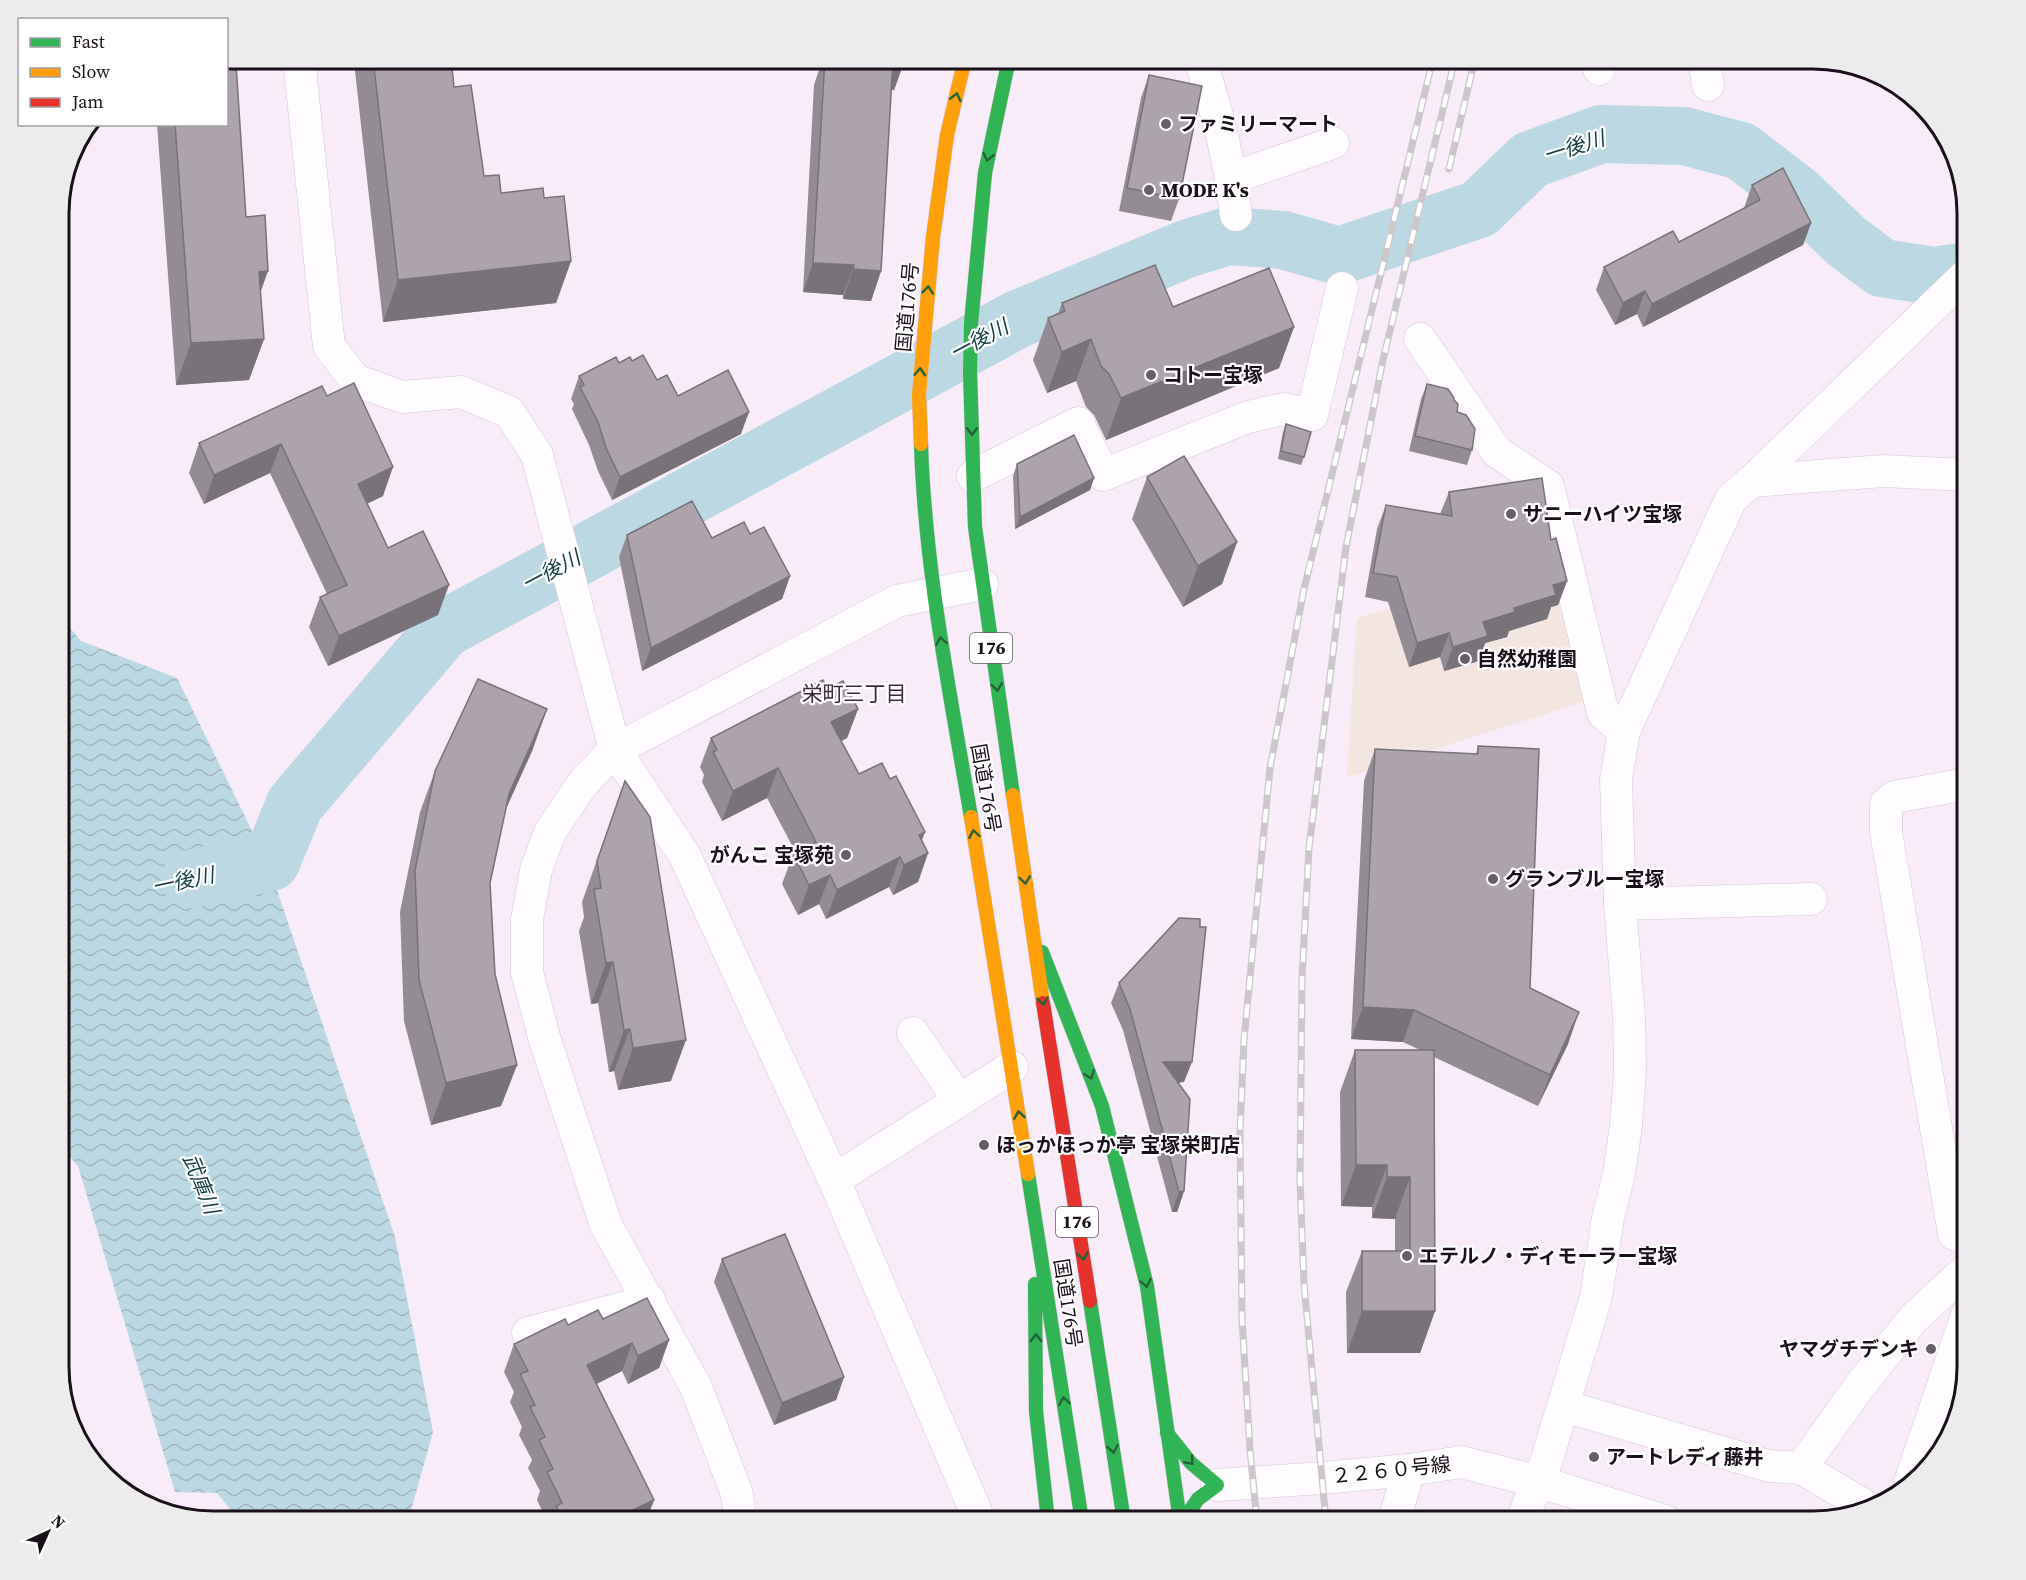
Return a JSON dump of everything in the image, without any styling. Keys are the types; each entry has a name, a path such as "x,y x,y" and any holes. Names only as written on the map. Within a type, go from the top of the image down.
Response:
{"main road":[{"name":"国道176号","path":"962,69 947,135 933,237 922,348 919,395 922,484 933,593 991,933 1080,1511"},
{"name":"国道176号","path":"1007,69 985,173 971,324 970,372 975,527 1031,922 1122,1511"},
{"path":"1031,922 1102,1106 1147,1286 1179,1511"},
{"path":"1035,1214 1036,1411 1047,1511"},
{"path":"1167,1433 1191,1464 1217,1485 1198,1499 1189,1511"}],"street":[{"path":"299,69 328,346 355,380 402,397 461,392 509,412 537,455 615,750 685,856 834,1180 976,1511"},
{"path":"1204,69 1213,98 1232,178 1236,215"},
{"path":"1232,178 1333,143"},
{"path":"1526,1511 1540,1482 1596,1297 1608,1218 1619,1174 1626,1126 1630,1070 1629,1017 1620,904 1616,780 1624,731 1731,499 1957,285"},
{"path":"973,476 1078,423 1103,475 1248,417 1283,409 1312,415 1342,288"},
{"path":"1420,339 1497,452 1548,486 1603,712 1624,731"},
{"path":"1752,481 1883,471 1957,474"},
{"path":"739,1511 736,1491 696,1387 606,1225 544,1037 527,972 527,920 536,870 550,832 583,783 615,750 897,601 982,584"},
{"path":"1957,786 1894,797 1886,804 1885,815 1954,1234 1957,1235"},
{"path":"1620,904 1811,899"},
{"path":"913,1033 959,1100"},
{"path":"834,1180 1012,1067"},
{"path":"1801,1468 1859,1387 1914,1318 1957,1279"},
{"path":"528,1333 650,1301"},
{"path":"1914,1470 1957,1347"},
{"path":"1564,1406 1769,1466 1801,1468 1860,1503"},
{"name":"２２６０号線","path":"1217,1485 1409,1470 1461,1462 1540,1482 1633,1511"},
{"path":"1397,1511 1409,1470"}],"shaded area":[{"name":"自然幼稚園","path":"1550,560 1586,701 1347,777 1357,618"}],"water":[{"name":"武庫川","path":"69,627 81,641 177,678 267,861 395,1237 433,1432 411,1511 232,1511 217,1493 175,1492 78,1166 69,1156"}],"building":[{"path":"228,69 237,69 246,217 265,215 268,271 259,272 264,339 191,343 175,126 228,126"},
{"path":"374,69 452,69 454,87 471,85 484,176 499,175 501,193 543,188 544,198 564,196 571,261 398,280"},
{"path":"824,69 892,69 881,271 853,269 854,265 813,263"},
{"path":"1149,75 1202,86 1179,199 1127,188"},
{"path":"1783,168 1811,223 1652,304 1645,291 1623,303 1604,267 1673,231 1679,242 1760,200 1752,185"},
{"path":"1155,265 1173,307 1269,268 1294,327 1121,398 1109,374 1101,366 1091,339 1062,352 1048,318 1065,311 1062,303"},
{"path":"643,355 657,380 667,375 678,396 728,370 749,412 620,477 606,448 598,422 580,387 584,385 579,376 616,357 619,363 630,357 632,361"},
{"path":"354,383 393,467 358,484 388,548 423,531 449,585 339,636 320,597 347,585 281,444 214,475 199,443 322,386 327,396"},
{"path":"1427,384 1448,389 1458,404 1457,412 1466,415 1475,429 1472,450 1415,436"},
{"path":"1286,424 1311,432 1304,457 1281,451"},
{"path":"1074,435 1094,478 1020,517 1017,464"},
{"path":"1184,456 1237,542 1198,566 1147,477"},
{"path":"1542,478 1551,540 1556,538 1567,581 1553,585 1556,595 1514,608 1515,612 1483,622 1488,636 1453,647 1449,633 1417,643 1397,577 1373,573 1386,505 1452,516 1449,492"},
{"path":"692,501 712,538 744,522 750,534 764,527 790,576 651,648 627,535"},
{"path":"478,679 547,709 509,794 490,883 495,974 517,1065 446,1083 419,980 415,870 435,771"},
{"path":"823,680 827,689 843,681 858,709 831,722 859,774 882,763 890,779 896,776 925,832 919,835 928,853 904,865 900,857 837,890 830,875 809,885 793,854 816,842 778,768 733,791 713,752 717,750 711,738"},
{"path":"1478,746 1539,749 1530,988 1579,1012 1550,1075 1414,1010 1363,1007 1375,749 1478,754"},
{"path":"625,781 650,817 686,1040 633,1048 630,1029 624,1030 613,962 606,963 594,889 601,888 597,861"},
{"path":"1179,918 1200,919 1200,927 1206,927 1192,1062 1163,1062 1190,1099 1184,1191 1179,1192 1130,1009 1119,983"},
{"path":"1355,1050 1434,1050 1435,1311 1362,1311 1362,1251 1410,1251 1410,1177 1387,1177 1387,1165 1356,1165"},
{"path":"785,1234 844,1377 782,1403 722,1259"},
{"path":"647,1298 669,1340 638,1356 632,1343 587,1365 654,1500 630,1511 559,1511 556,1506 562,1503 547,1472 553,1469 539,1440 545,1437 530,1407 535,1405 520,1374 528,1371 514,1344 565,1319 568,1325 598,1310 603,1319"}],"waterway":[{"name":"一後川","path":"190,879 271,862 295,804 444,629 1016,320 1186,249 1228,236 1283,240 1339,256 1479,209 1530,160 1601,134 1684,136 1741,151 1797,194 1846,241 1882,268 1934,276 1957,273"}],"railway":[{"path":"1256,1511 1242,1318 1240,1132 1244,1040 1270,768 1304,589 1431,69"},
{"path":"1325,1511 1304,1284 1300,1180 1302,978 1309,848 1346,547 1383,360 1453,69"},
{"path":"1449,169 1473,69"}],"traffic: fast":[{"path":"1007,69 985,173 971,324 970,372 975,527 1013,795"},
{"path":"921,444 923,491 933,585 971,817"},
{"path":"1042,952 1102,1106 1147,1286 1179,1511"},
{"path":"1028,1174 1080,1511"},
{"path":"1035,1284 1036,1411 1047,1511"},
{"path":"1090,1301 1122,1511"},
{"path":"1167,1433 1191,1463 1217,1485 1198,1499 1190,1511"}],"traffic: slow":[{"path":"921,444 919,395 933,237 947,135 963,69"},
{"path":"1013,795 1043,1003"},
{"path":"971,817 1028,1174"}],"traffic: jam":[{"path":"1043,1003 1090,1301"}],"place":[{"name":"ファミリーマート","path":"1166,124"},
{"name":"MODE K's","path":"1149,190"},
{"name":"コトー宝塚","path":"1151,375"},
{"name":"サニーハイツ宝塚","path":"1511,514"},
{"name":"自然幼稚園","path":"1465,659"},
{"name":"がんこ 宝塚苑","path":"846,855"},
{"name":"グランブルー宝塚","path":"1493,879"},
{"name":"ほっかほっか亭 宝塚栄町店","path":"984,1145"},
{"name":"エテルノ・ディモーラー宝塚","path":"1407,1256"},
{"name":"ヤマグチデンキ","path":"1931,1349"},
{"name":"アートレディ藤井","path":"1594,1457"}],"district":[{"name":"栄町三丁目","path":"854,694"}]}
